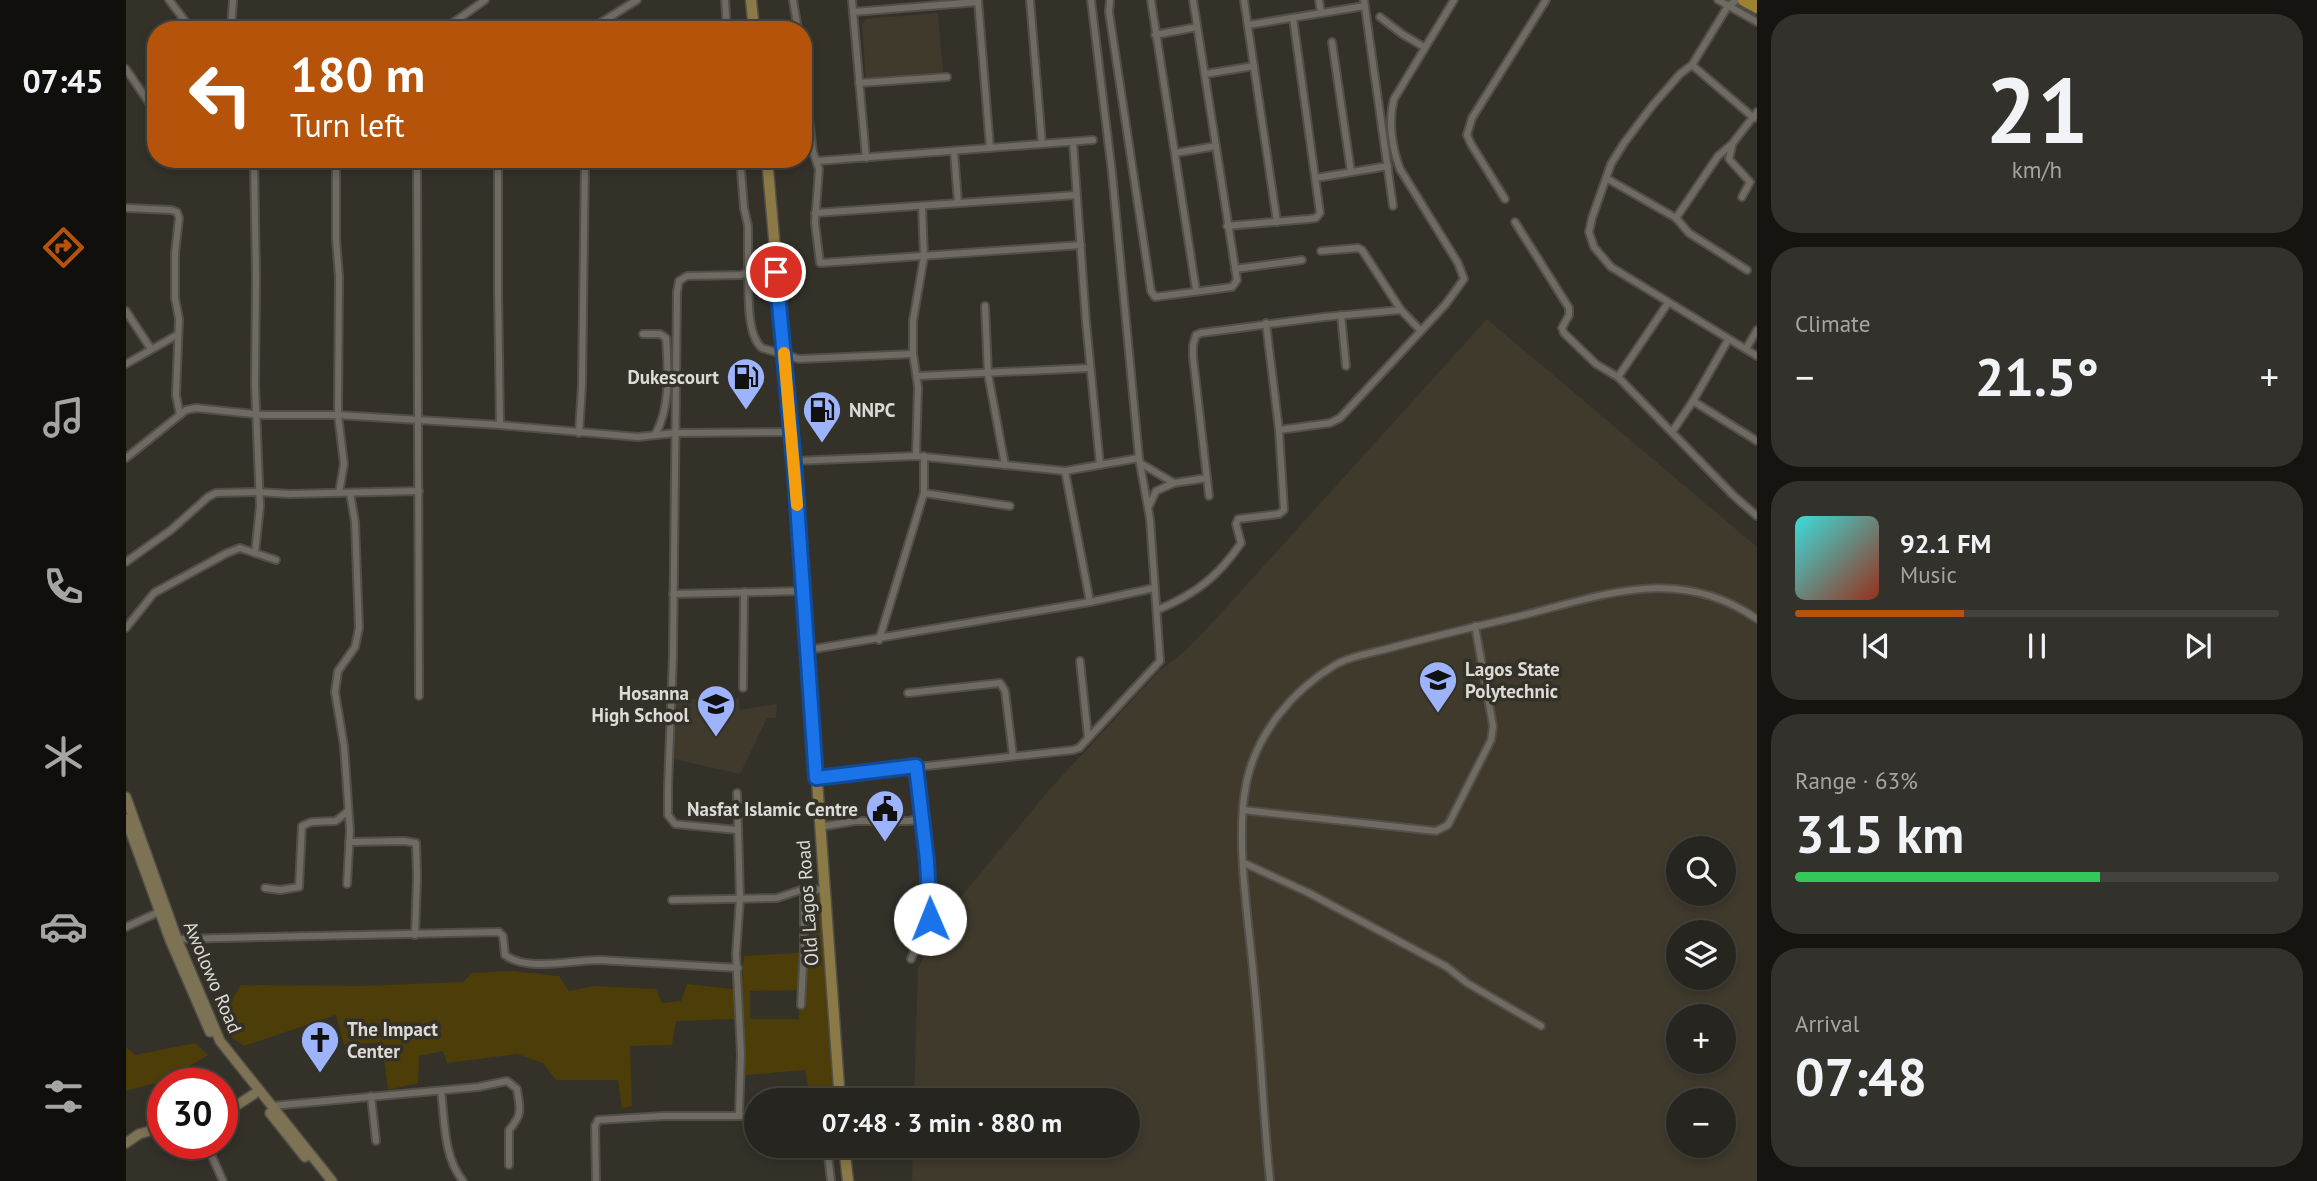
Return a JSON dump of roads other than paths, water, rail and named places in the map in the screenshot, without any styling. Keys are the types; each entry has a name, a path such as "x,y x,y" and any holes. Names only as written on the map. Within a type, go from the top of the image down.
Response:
{"highway":[{"path":"1744,0 1757,7"}],"main road":[{"path":"751,0 753,21"},
{"name":"Old Lagos Road","path":"768,168 794,461 838,1088"},
{"name":"Awolowo Road","path":"126,797 177,939 218,1042"},
{"name":"Awolowo Road","path":"126,819 196,1004 254,1094 324,1181"},
{"name":"Awolowo Road","path":"224,1051 332,1181"},
{"path":"238,1104 254,1094"},
{"path":"126,1143 147,1132"},
{"path":"845,1158 848,1181"}],"street":[{"path":"169,0 185,21"},
{"path":"232,21 233,0"},
{"path":"456,21 485,0"},
{"path":"603,21 637,0"},
{"path":"724,0 726,21"},
{"path":"793,0 796,21"},
{"path":"852,0 866,158"},
{"path":"1030,0 1042,144"},
{"path":"816,778 1079,748 1160,661 1148,507 1139,460 1112,173 1091,0"},
{"path":"1110,0 1109,12 1151,292 1155,297 1236,284 1236,269 1193,0"},
{"path":"1151,0 1196,290"},
{"path":"1244,0 1277,222"},
{"path":"1319,0 1321,13"},
{"path":"1279,430 1329,423 1340,418 1445,305 1464,279 1458,263 1400,169 1394,153 1392,106 1424,47 1454,0"},
{"path":"1505,199 1471,144 1467,129 1546,0"},
{"path":"1718,0 1757,22"},
{"path":"1737,0 1728,6 1692,65 1680,74 1616,154 1590,226 1590,238 1611,267 1757,356"},
{"path":"853,12 908,4 978,1 990,148"},
{"path":"1248,25 1365,3 1393,206"},
{"path":"1380,17 1424,47"},
{"path":"1227,226 1320,215 1293,18"},
{"path":"1155,35 1197,27"},
{"path":"1332,42 1351,172"},
{"path":"1676,218 1718,156 1732,144 1755,115 1692,65"},
{"path":"1205,74 1254,66"},
{"path":"126,69 147,100"},
{"path":"859,83 947,77"},
{"path":"818,161 1093,140"},
{"path":"1073,142 1100,465"},
{"path":"812,144 818,161 819,191 815,213 820,263 1081,245"},
{"path":"1732,144 1729,159 1750,182 1742,197"},
{"path":"1174,153 1216,146"},
{"path":"954,151 958,203"},
{"path":"1316,178 1388,166"},
{"path":"254,168 259,492 255,553"},
{"path":"336,168 339,277 338,415 344,464 339,493"},
{"path":"417,168 419,696"},
{"path":"498,168 500,425"},
{"path":"579,433 582,385 584,168"},
{"path":"741,168 748,226 751,324 757,344 767,351 805,359 914,354"},
{"path":"1606,178 1676,218 1695,237 1747,270"},
{"path":"815,213 1076,195"},
{"path":"879,640 924,493 913,321 923,257 922,206"},
{"path":"126,208 171,210 177,212 179,218 175,253 178,320 176,395 180,415"},
{"path":"1515,222 1569,307 1563,331 1585,355 1618,377 1734,496 1757,516"},
{"path":"1321,251 1362,250 1401,310 1420,330"},
{"path":"1236,269 1302,260"},
{"path":"737,830 675,824 668,815 677,292 679,281 687,276 741,275 748,272"},
{"path":"1618,377 1668,303"},
{"path":"985,306 988,374 1005,464"},
{"path":"1209,496 1193,357 1194,339 1201,333 1266,323 1401,310"},
{"path":"126,311 151,349"},
{"path":"1341,315 1346,366"},
{"path":"1157,610 1181,601 1204,586 1213,576 1241,543 1236,524 1238,519 1279,514 1284,510 1279,430 1266,323"},
{"path":"1746,349 1757,330"},
{"path":"643,334 660,334 666,338 667,398 661,424 655,435"},
{"path":"126,364 177,335"},
{"path":"1672,432 1728,340"},
{"path":"917,376 1090,368"},
{"path":"1693,401 1757,441"},
{"path":"126,458 187,410 196,408 257,414 338,415 500,425 638,437 675,433 791,432"},
{"path":"794,461 920,456 1065,471 1139,460 1174,483"},
{"path":"1065,471 1090,602"},
{"path":"1148,507 1156,491 1174,483 1207,478"},
{"path":"126,562 216,493 419,491"},
{"path":"347,884 349,842 344,746 335,692 338,671 355,647 359,628 355,522 350,492"},
{"path":"924,493 1010,506"},
{"path":"126,628 154,593 235,550 240,548 276,561"},
{"path":"808,650 1090,602 1154,587"},
{"path":"1270,1181 1244,863 1243,810 1247,779 1265,737 1278,715 1311,682 1337,664 1600,595 1660,587 1686,590 1739,607 1757,619"},
{"path":"673,594 803,592"},
{"path":"743,688 744,593"},
{"path":"1243,810 1436,831 1448,825 1491,740 1493,726 1475,626"},
{"path":"1080,661 1088,737"},
{"path":"908,693 1000,682 1005,691 1013,756"},
{"path":"911,959 930,915 923,818 916,766"},
{"path":"737,793 740,898 736,954 741,1054 739,1114"},
{"path":"265,888 280,890 299,887 302,826 311,822 336,821 348,811"},
{"path":"819,827 856,821 909,821 923,818"},
{"path":"349,842 416,843 415,935"},
{"path":"1244,863 1321,899 1447,967 1467,983 1541,1026"},
{"path":"672,900 776,898 804,890 824,890"},
{"path":"801,1005 804,890"},
{"path":"126,927 159,912"},
{"path":"177,939 499,932 503,936 505,955 515,961 554,965 577,960 599,960 738,968"},
{"path":"271,1106 441,1091 507,1081 517,1089 520,1113 509,1130 509,1166"},
{"path":"441,1091 447,1144 463,1181"},
{"path":"371,1096 376,1141"},
{"path":"596,1181 595,1126 598,1120 744,1115"},
{"path":"828,1158 831,1181"},
{"path":"213,1159 223,1181"}],"place":[{"name":"Dukescourt","path":"746,411"},
{"name":"NNPC","path":"822,444"},
{"name":"Lagos State Polytechnic","path":"1438,714"},
{"name":"Hosanna High School","path":"716,738"},
{"name":"Nasfat Islamic Centre","path":"885,843"},
{"name":"The Impact Center","path":"320,1074"}]}
